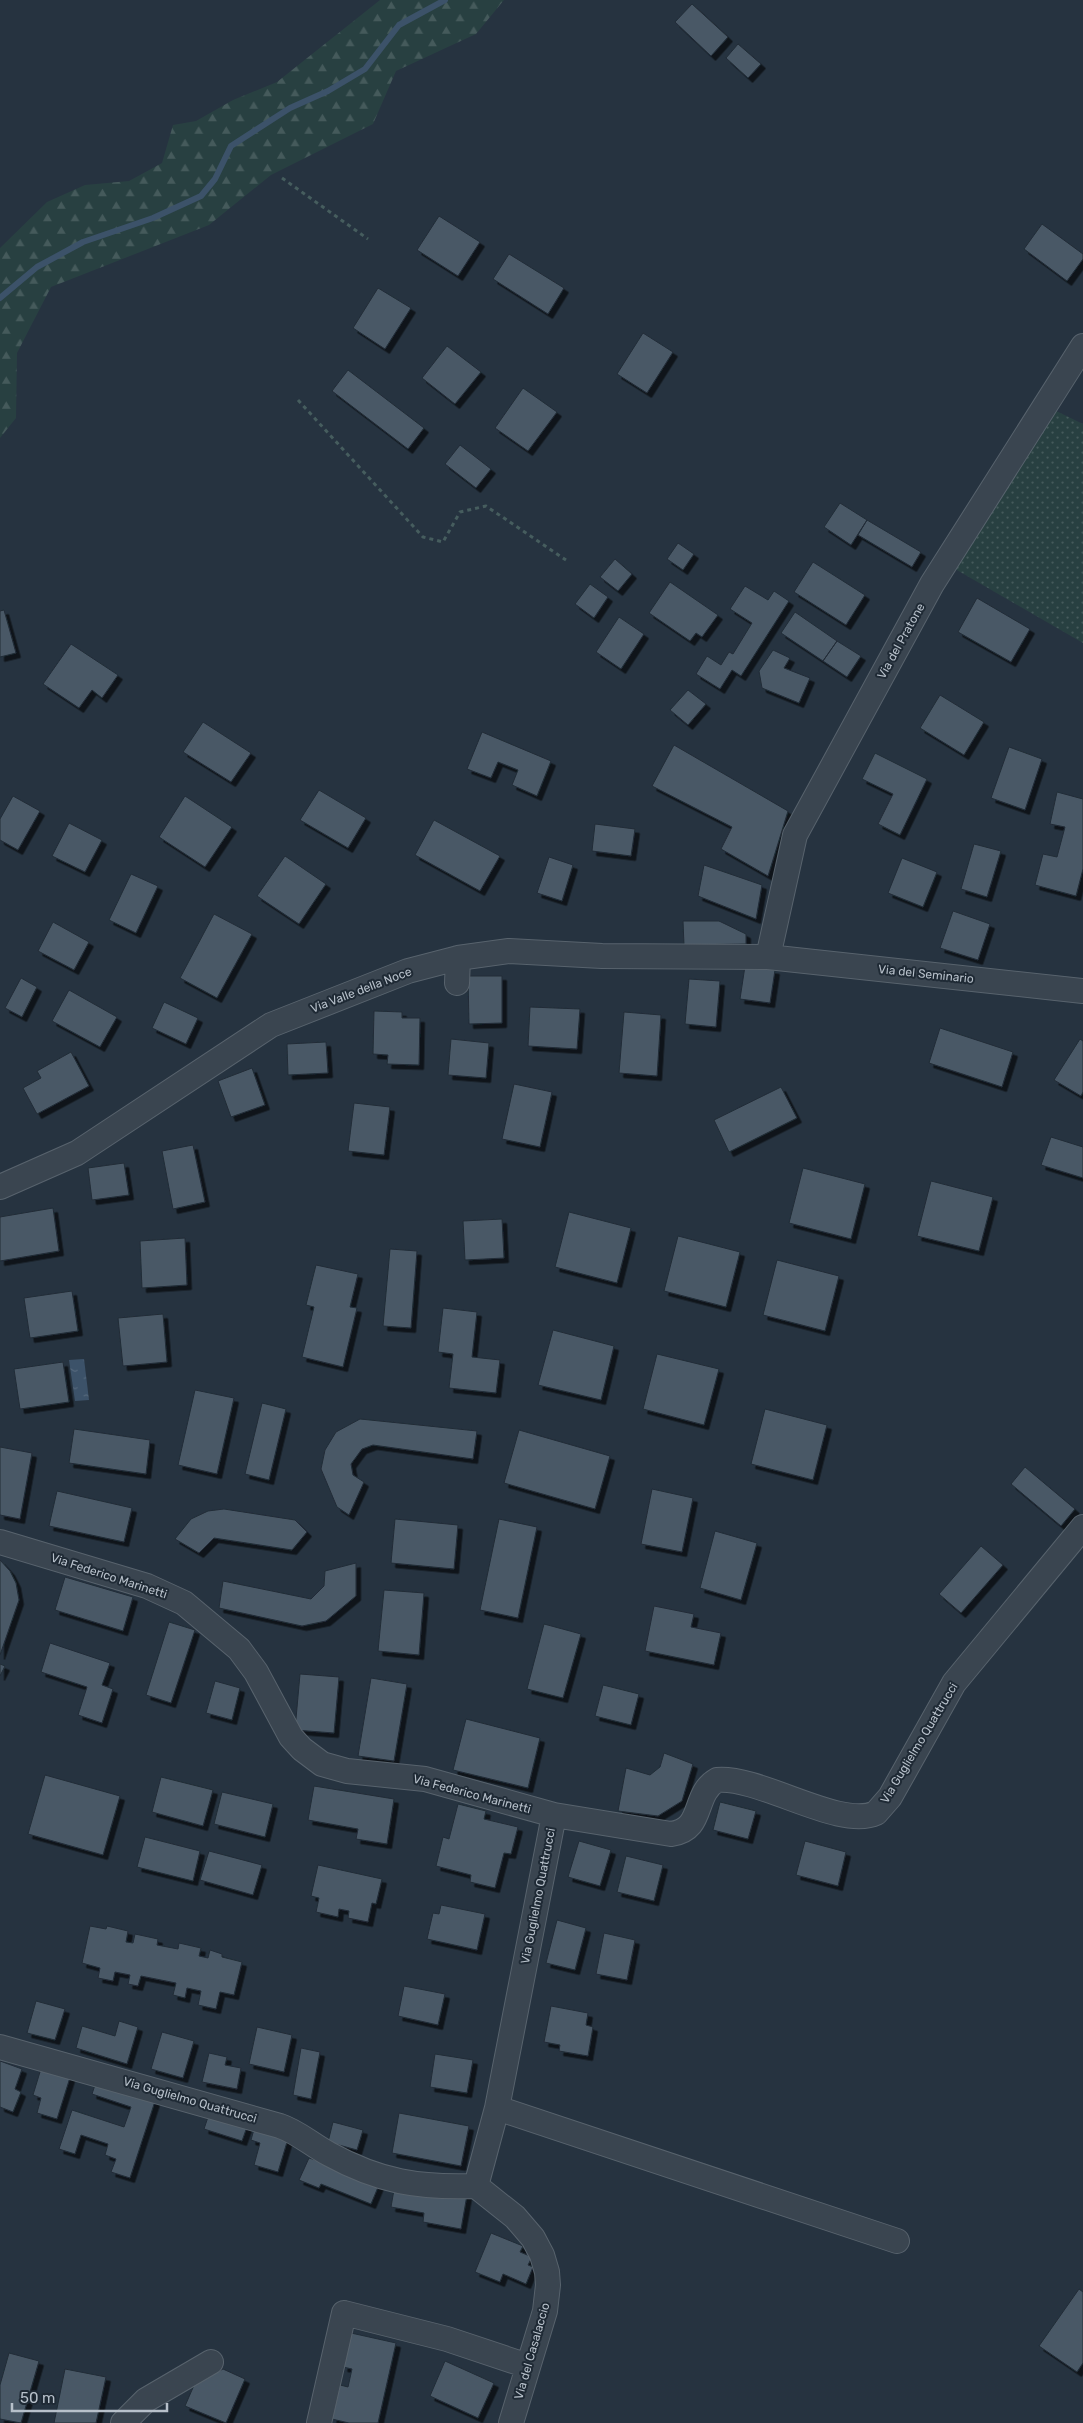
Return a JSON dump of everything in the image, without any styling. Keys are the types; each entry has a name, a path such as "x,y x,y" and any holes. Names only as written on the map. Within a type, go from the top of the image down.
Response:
{"street":[{"name":"Via del Pratone","path":"768,957 795,835 932,584 1083,346"},
{"name":"Via Valle della Noce","path":"0,1187 77,1153 271,1025 408,971 458,958 509,951 602,956 768,957"},
{"name":"Via del Seminario","path":"768,957 1083,991"},
{"path":"457,983 458,958"},
{"name":"Via Guglielmo Quattrucci","path":"0,2046 280,2126 298,2133 319,2148 343,2161 394,2181 430,2186 476,2186 497,2108 554,1815 662,1834 680,1833 692,1823 710,1785 717,1780 724,1779 853,1816 876,1813 890,1797 954,1683 1083,1527"},
{"name":"Via Federico Marinetti","path":"0,1542 147,1586 184,1603 233,1643 248,1660 286,1730 302,1749 315,1760 348,1771 425,1779 554,1815"},
{"path":"497,2108 897,2242"},
{"name":"Via del Casalaccio","path":"476,2186 515,2218 532,2238 544,2260 548,2285 547,2298 511,2423"},
{"path":"319,2423 344,2313 447,2339 528,2366"},
{"path":"123,2423 146,2400 212,2362"}],"path":[{"path":"282,178 368,239"},
{"path":"298,400 423,537 443,542 460,512 486,506 566,560"}],"green space":[{"path":"380,0 504,0 476,34 396,71 373,124 271,175 209,225 51,287 17,353 16,418 0,438 0,248 47,202 85,185 129,181 162,163 173,125 196,121 233,100 277,82"},
{"path":"1046,406 1083,424 1083,643 943,562"}],"water":[{"path":"84,1359 89,1400 75,1401 69,1360"}],"building":[{"path":"692,4 728,37 711,56 675,22"},
{"path":"738,44 761,64 748,78 726,58"},
{"path":"439,216 480,242 458,276 417,250"},
{"path":"1042,224 1083,254 1083,259 1067,281 1024,249"},
{"path":"509,254 564,288 548,314 493,279"},
{"path":"378,288 411,308 385,349 353,328"},
{"path":"643,333 673,352 647,393 617,374"},
{"path":"447,346 481,372 455,404 422,378"},
{"path":"348,370 424,428 408,449 332,391"},
{"path":"523,388 557,412 528,451 495,428"},
{"path":"460,445 491,469 476,488 445,464"},
{"path":"840,503 867,520 851,545 824,527"},
{"path":"867,520 921,552 912,567 858,535"},
{"path":"678,543 694,554 683,570 667,559"},
{"path":"615,559 632,574 618,591 600,577"},
{"path":"813,562 865,595 846,625 794,592"},
{"path":"670,582 718,615 702,637 696,633 690,641 649,613"},
{"path":"590,584 608,597 594,618 575,604"},
{"path":"745,586 768,600 774,591 789,601 741,676 732,670 720,689 696,674 707,656 721,665 729,652 733,654 752,623 730,609"},
{"path":"977,598 1030,629 1011,662 958,632"},
{"path":"4,610 16,653 0,657 0,611"},
{"path":"795,612 837,641 823,661 781,633"},
{"path":"619,617 644,634 621,669 596,652"},
{"path":"837,641 861,656 847,677 823,661"},
{"path":"71,644 118,675 102,698 92,690 79,708 43,684"},
{"path":"773,650 790,658 784,668 810,678 799,703 762,688 759,671"},
{"path":"688,690 706,704 688,725 670,710"},
{"path":"940,695 984,722 964,755 920,728"},
{"path":"203,722 251,753 231,782 183,752"},
{"path":"482,732 551,761 537,796 512,785 518,770 498,762 491,778 467,769"},
{"path":"674,745 788,811 768,876 721,849 732,827 652,786"},
{"path":"1009,747 1042,759 1025,810 991,798"},
{"path":"875,753 927,779 900,835 878,824 893,794 862,779"},
{"path":"319,790 366,818 348,848 300,820"},
{"path":"1057,792 1083,799 1083,869 1076,896 1035,885 1043,854 1057,857 1065,827 1050,824"},
{"path":"13,796 40,811 18,850 0,840 0,819"},
{"path":"185,796 232,827 205,867 159,837"},
{"path":"434,820 500,856 480,891 415,855"},
{"path":"69,823 102,840 85,872 52,856"},
{"path":"595,824 635,829 631,856 592,851"},
{"path":"974,844 1001,851 987,897 961,889"},
{"path":"285,856 326,884 299,924 257,896"},
{"path":"549,857 573,865 562,901 537,893"},
{"path":"902,858 937,872 923,907 888,893"},
{"path":"704,865 762,885 756,919 698,896"},
{"path":"131,874 158,886 136,933 109,920"},
{"path":"953,911 990,924 978,960 940,948"},
{"path":"214,914 252,934 217,998 180,978"},
{"path":"683,921 719,921 746,934 746,944 684,945"},
{"path":"53,922 89,942 74,970 38,951"},
{"path":"745,966 775,970 770,1003 740,999"},
{"path":"468,976 502,976 502,1023 469,1024"},
{"path":"21,978 37,987 22,1017 5,1008"},
{"path":"689,979 720,981 716,1027 685,1024"},
{"path":"69,990 117,1017 100,1047 52,1021"},
{"path":"164,1002 198,1018 186,1044 152,1028"},
{"path":"530,1007 580,1009 577,1049 528,1046"},
{"path":"374,1011 402,1012 402,1018 420,1018 419,1065 387,1064 388,1055 373,1054"},
{"path":"624,1012 661,1015 657,1076 619,1073"},
{"path":"940,1028 1013,1052 1002,1087 929,1063"},
{"path":"451,1039 489,1043 486,1078 448,1075"},
{"path":"1080,1039 1083,1041 1083,1092 1081,1096 1054,1080"},
{"path":"326,1042 328,1073 288,1075 287,1044"},
{"path":"71,1052 89,1086 37,1114 23,1088 41,1078 37,1071"},
{"path":"252,1068 265,1105 231,1117 218,1081"},
{"path":"514,1084 552,1092 540,1147 502,1139"},
{"path":"781,1087 797,1118 729,1152 714,1120"},
{"path":"354,1103 390,1107 384,1155 348,1151"},
{"path":"1051,1137 1083,1147 1083,1178 1041,1165"},
{"path":"193,1145 205,1202 173,1209 162,1151"},
{"path":"124,1163 129,1195 92,1200 88,1168"},
{"path":"803,1168 865,1184 851,1239 789,1223"},
{"path":"931,1181 993,1197 979,1251 917,1236"},
{"path":"53,1208 59,1251 0,1261 0,1217"},
{"path":"569,1212 631,1228 617,1283 555,1267"},
{"path":"502,1219 504,1258 465,1260 463,1221"},
{"path":"678,1236 740,1252 726,1307 664,1291"},
{"path":"185,1238 187,1285 142,1288 140,1241"},
{"path":"390,1249 417,1251 411,1328 383,1326"},
{"path":"777,1260 839,1276 825,1331 763,1315"},
{"path":"316,1265 358,1274 350,1307 357,1308 343,1367 302,1357 314,1307 306,1305"},
{"path":"72,1291 78,1331 30,1338 24,1298"},
{"path":"443,1308 477,1312 472,1357 500,1360 496,1393 449,1388 453,1354 438,1352"},
{"path":"163,1314 167,1362 123,1366 118,1318"},
{"path":"553,1330 614,1346 601,1400 538,1385"},
{"path":"657,1354 719,1369 704,1425 643,1409"},
{"path":"63,1362 69,1402 20,1409 14,1369"},
{"path":"195,1390 234,1398 217,1474 178,1465"},
{"path":"262,1403 286,1409 269,1480 245,1474"},
{"path":"765,1409 827,1425 813,1480 751,1464"},
{"path":"360,1419 477,1431 473,1459 373,1445 362,1449 351,1464 353,1475 364,1482 349,1515 337,1507 321,1469 325,1450 336,1432"},
{"path":"74,1429 150,1440 146,1474 69,1463"},
{"path":"519,1430 610,1456 595,1509 504,1483"},
{"path":"0,1447 32,1453 20,1519 0,1515"},
{"path":"1025,1467 1075,1509 1061,1526 1011,1484"},
{"path":"652,1489 693,1498 682,1552 641,1544"},
{"path":"57,1491 132,1508 124,1542 49,1526"},
{"path":"224,1509 295,1520 307,1532 292,1550 214,1538 199,1553 175,1539 191,1519 208,1511"},
{"path":"395,1519 458,1525 454,1569 391,1563"},
{"path":"499,1519 537,1527 518,1618 480,1610"},
{"path":"715,1531 757,1543 741,1600 700,1588"},
{"path":"981,1546 1003,1565 961,1613 939,1594"},
{"path":"0,1560 10,1571 16,1583 19,1600 0,1655"},
{"path":"356,1563 356,1596 326,1621 302,1626 219,1608 223,1581 311,1599 324,1586 325,1571"},
{"path":"65,1577 133,1597 123,1631 55,1610"},
{"path":"384,1590 424,1593 419,1655 378,1651"},
{"path":"654,1606 694,1614 691,1627 721,1633 714,1665 645,1651"},
{"path":"169,1622 195,1630 171,1703 146,1695"},
{"path":"544,1624 581,1634 563,1698 527,1689"},
{"path":"50,1643 110,1663 102,1685 113,1689 102,1723 78,1715 87,1687 41,1672"},
{"path":"0,1664 5,1666 0,1676"},
{"path":"300,1674 339,1677 334,1733 295,1730"},
{"path":"371,1678 407,1684 394,1761 358,1756"},
{"path":"215,1681 240,1688 232,1720 206,1713"},
{"path":"603,1685 639,1694 631,1725 595,1716"},
{"path":"466,1719 540,1738 528,1788 453,1770"},
{"path":"664,1753 693,1764 682,1801 658,1816 618,1811 626,1768 650,1775 660,1767"},
{"path":"45,1775 120,1796 103,1855 28,1834"},
{"path":"161,1777 213,1790 203,1826 152,1812"},
{"path":"314,1786 394,1799 387,1844 356,1839 358,1829 308,1820"},
{"path":"222,1792 273,1804 265,1837 214,1824"},
{"path":"720,1802 756,1811 748,1839 713,1830"},
{"path":"458,1804 486,1811 484,1819 518,1827 511,1854 504,1853 495,1888 470,1882 471,1875 436,1866 443,1837 449,1839"},
{"path":"145,1837 200,1851 193,1881 137,1867"},
{"path":"579,1841 611,1850 600,1886 568,1877"},
{"path":"805,1841 846,1852 838,1886 796,1875"},
{"path":"209,1851 262,1865 253,1895 200,1880"},
{"path":"626,1856 663,1865 654,1901 617,1892"},
{"path":"318,1865 382,1879 376,1904 372,1903 368,1922 348,1918 349,1911 339,1909 338,1917 316,1912 319,1898 311,1896"},
{"path":"441,1905 485,1914 477,1950 427,1939 433,1913 439,1914"},
{"path":"557,1920 586,1928 575,1970 546,1963"},
{"path":"90,1926 106,1929 107,1926 128,1931 126,1942 133,1943 135,1934 158,1939 157,1945 178,1949 179,1943 201,1948 199,1956 208,1958 210,1950 222,1954 222,1957 242,1962 234,1995 220,1992 216,2009 198,2005 201,1991 187,1988 185,1998 173,1995 176,1983 141,1976 138,1986 128,1984 130,1975 115,1972 113,1981 98,1978 100,1968 82,1963"},
{"path":"604,1933 635,1940 627,1980 596,1974"},
{"path":"404,1986 445,1994 438,2025 398,2016"},
{"path":"36,2001 65,2009 55,2040 27,2033"},
{"path":"551,2006 588,2013 586,2025 593,2027 588,2056 559,2051 560,2045 544,2042"},
{"path":"119,2021 138,2027 127,2064 76,2048 82,2026 115,2036"},
{"path":"257,2027 292,2035 284,2072 249,2064"},
{"path":"162,2032 194,2041 183,2078 151,2069"},
{"path":"301,2048 320,2052 311,2099 293,2095"},
{"path":"209,2053 227,2057 225,2065 241,2068 237,2089 202,2082"},
{"path":"435,2054 473,2060 467,2093 430,2087"},
{"path":"0,2061 22,2069 15,2089 21,2092 13,2112 0,2107"},
{"path":"43,2062 72,2071 57,2119 37,2113 41,2098 33,2095"},
{"path":"98,2076 157,2095 130,2178 111,2172 116,2159 105,2155 108,2144 81,2135 75,2154 59,2149 72,2110 124,2127 131,2107 92,2094"},
{"path":"211,2108 249,2121 242,2141 204,2129"},
{"path":"399,2113 469,2126 461,2166 392,2153"},
{"path":"256,2122 290,2132 278,2172 254,2165 260,2143 251,2140"},
{"path":"333,2122 363,2130 357,2150 328,2142"},
{"path":"309,2158 381,2180 371,2204 321,2184 319,2188 299,2180"},
{"path":"395,2184 467,2195 461,2229 423,2222 424,2213 391,2207"},
{"path":"491,2233 523,2246 520,2252 532,2257 528,2265 533,2267 526,2284 503,2274 500,2282 475,2272"},
{"path":"1079,2289 1083,2292 1083,2363 1077,2372 1039,2346"},
{"path":"351,2333 396,2343 378,2423 349,2423 332,2419 340,2385 348,2387 352,2369 343,2367"},
{"path":"9,2353 39,2361 21,2423 0,2419 0,2385"},
{"path":"445,2361 494,2383 478,2418 430,2396"},
{"path":"65,2369 106,2377 96,2423 54,2423"},
{"path":"223,2369 245,2379 226,2423 185,2406 195,2383"}],"waterway":[{"path":"0,298 37,267 83,242 153,218 201,196 215,179 231,146 290,108 328,91 365,69 399,25 445,0"}]}
